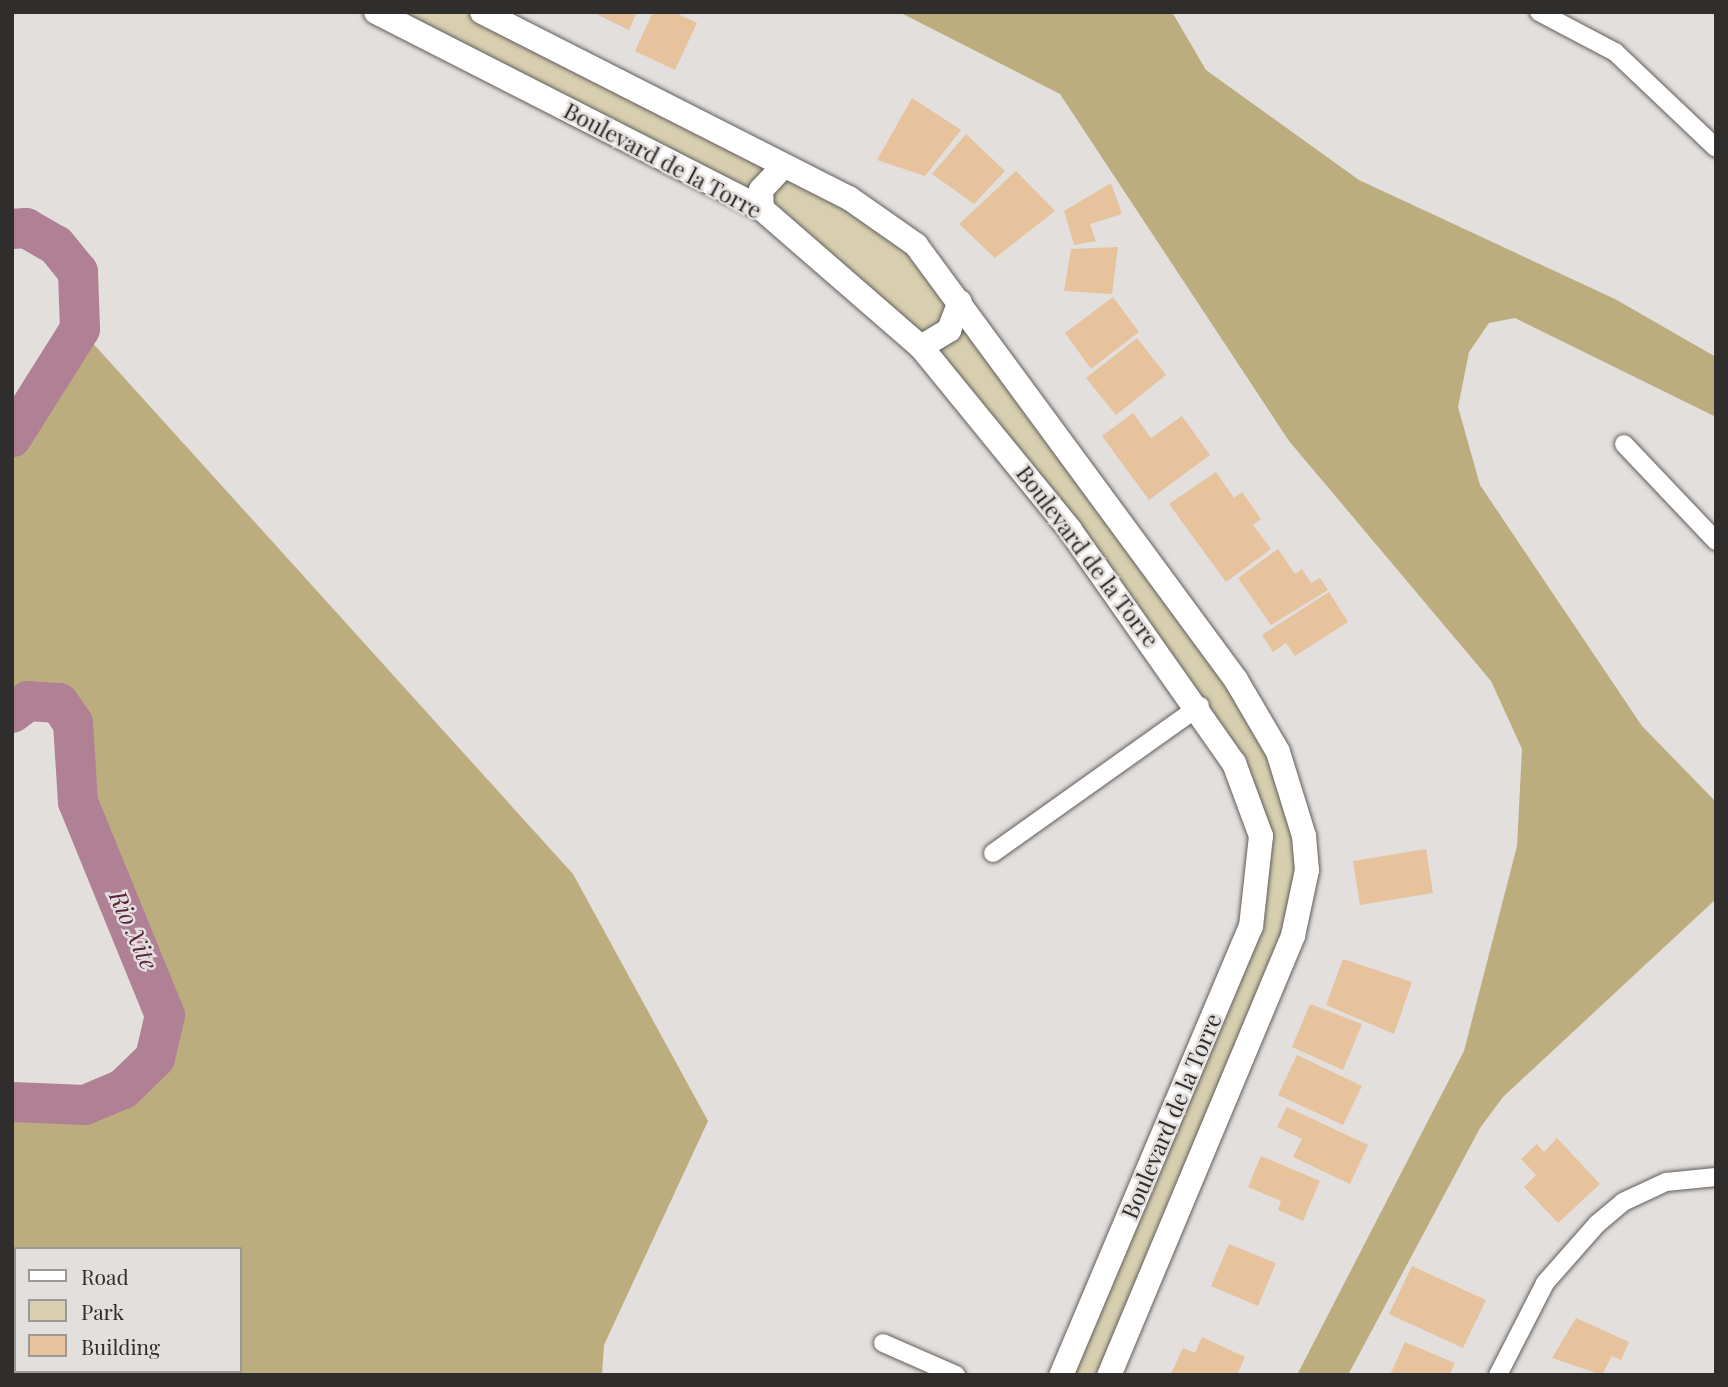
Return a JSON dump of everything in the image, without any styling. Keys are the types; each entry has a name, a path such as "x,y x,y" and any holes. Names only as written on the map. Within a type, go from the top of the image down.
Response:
{"street":[{"name":"Boulevard de la Torre","path":"376,12 762,209 921,347 986,420 1200,706 1252,804 1261,881 1251,926 1061,1375"},
{"name":"Boulevard de la Torre","path":"482,12 849,198 916,245 1262,719 1294,792 1304,836 1307,870 1293,936 1109,1375"},
{"path":"1539,12 1615,52 1716,148"},
{"path":"762,209 761,190 783,166"},
{"path":"921,347 948,330 960,302"},
{"path":"1624,444 1716,541"},
{"path":"993,853 1200,706"},
{"path":"1498,1375 1545,1283 1597,1224 1623,1202 1665,1182 1716,1177"},
{"path":"883,1343 956,1375"}],"green space":[{"path":"376,12 482,12 883,219 1262,719 1307,870 1109,1375 1061,1375 1251,926 1253,804 977,409 762,209"}],"shaded area":[{"path":"899,12 1172,12 1206,70 1359,180 1615,299 1716,357 1716,417 1515,318 1489,323 1469,352 1458,407 1480,485 1642,726 1716,802 1716,899 1503,1097 1480,1128 1348,1375 1297,1375 1464,1051 1517,846 1522,749 1491,681 1289,441 1060,94"},
{"path":"80,329 573,874 708,1121 604,1345 602,1375 12,1375 12,1102 85,1105 123,1089 155,1058 165,1015 78,802 73,723 59,703 28,701 12,713 12,437"}],"building":[{"path":"592,12 637,12 629,30"},
{"path":"653,12 674,12 697,23 675,70 635,51"},
{"path":"912,98 961,130 925,176 877,160"},
{"path":"966,134 1005,171 974,204 932,174"},
{"path":"1016,171 1055,211 995,258 959,224"},
{"path":"1111,183 1122,214 1090,224 1096,241 1074,245 1064,211"},
{"path":"1118,247 1112,294 1064,291 1071,249"},
{"path":"1113,297 1139,332 1091,369 1065,333"},
{"path":"1137,338 1166,375 1116,415 1086,378"},
{"path":"1133,413 1151,438 1182,416 1210,455 1149,500 1102,436"},
{"path":"1216,472 1234,498 1242,492 1261,519 1253,525 1271,549 1226,582 1169,504"},
{"path":"1278,549 1295,574 1302,569 1311,583 1320,578 1328,590 1271,625 1238,578"},
{"path":"1329,592 1348,622 1295,656 1286,643 1273,652 1262,635"},
{"path":"1426,849 1433,893 1360,905 1353,861"},
{"path":"1343,959 1412,982 1394,1034 1326,1005"},
{"path":"1310,1004 1362,1024 1343,1070 1292,1047"},
{"path":"1297,1055 1362,1086 1343,1125 1278,1095"},
{"path":"1287,1107 1368,1145 1350,1184 1293,1157 1302,1139 1277,1127"},
{"path":"1557,1138 1600,1184 1558,1223 1524,1187 1536,1175 1521,1159 1537,1144 1544,1152"},
{"path":"1261,1156 1320,1181 1303,1221 1278,1210 1281,1201 1248,1187"},
{"path":"1229,1244 1276,1263 1258,1306 1211,1286"},
{"path":"1412,1266 1486,1300 1463,1348 1389,1314"},
{"path":"1576,1318 1629,1342 1621,1360 1612,1356 1602,1375 1552,1358"},
{"path":"1202,1337 1245,1357 1237,1375 1171,1374 1183,1348 1195,1353"},
{"path":"1405,1342 1455,1363 1449,1375 1390,1375"}],"waterway":[{"name":"Rio Xite","path":"12,229 26,228 56,245 78,272 80,329 12,437"},
{"name":"Rio Xite","path":"12,713 28,701 59,703 73,723 78,802 165,1015 155,1058 123,1089 85,1105 12,1102"}]}
